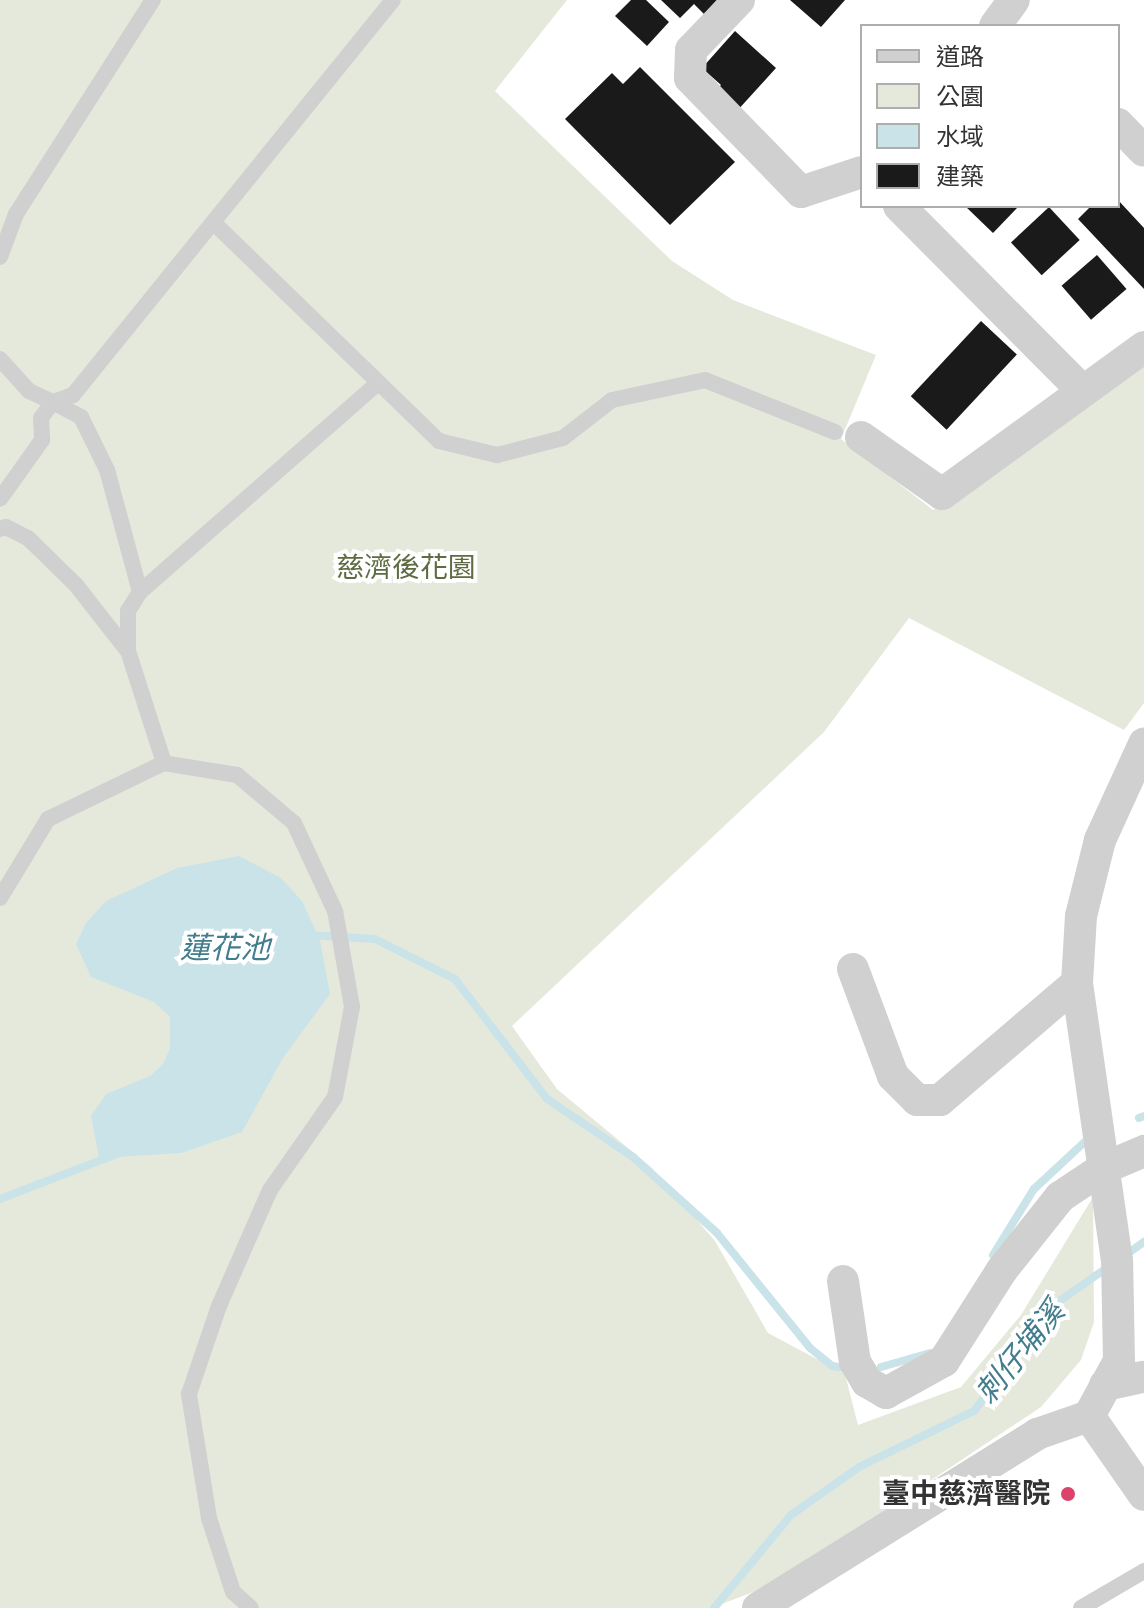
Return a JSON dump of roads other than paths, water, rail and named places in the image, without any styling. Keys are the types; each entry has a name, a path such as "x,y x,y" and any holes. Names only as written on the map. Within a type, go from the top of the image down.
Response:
{"street":[{"path":"739,0 691,50 690,78 801,192 860,173"},
{"path":"1120,126 1144,151"},
{"path":"901,208 1082,390"},
{"path":"848,435 942,494 1144,347"},
{"path":"758,1608 1037,1434 1089,1416 1119,1361 1117,1261 1077,983 1081,916 1100,840 1144,744"},
{"path":"853,969 893,1076 917,1100 940,1100 1077,983"},
{"path":"843,1281 855,1362 867,1382 886,1393 944,1361 1002,1270 1060,1197 1102,1169 1144,1151"},
{"path":"1105,1385 1144,1377"},
{"path":"1089,1416 1144,1495"}],"lane":[{"path":"0,257 16,214 153,0"},
{"path":"0,499 42,440 41,418 53,402 73,395 130,320 215,224 393,0"},
{"path":"215,224 439,441 497,455 563,438 612,400 705,380 848,435"},
{"path":"0,359 29,391 81,417 107,470 140,592"},
{"path":"164,763 128,651 128,611 140,592 378,383"},
{"path":"0,529 6,527 28,538 76,585 128,651"},
{"path":"0,898 48,819 164,763 237,775 294,823 335,911 352,1007 335,1097 270,1190 219,1306 189,1394 209,1518 233,1592 251,1608"},
{"path":"1084,1607 1144,1571"}],"water":[{"name":"蓮花池","path":"239,856 281,878 302,901 320,940 330,994 283,1058 242,1132 181,1153 99,1158 91,1116 106,1094 150,1076 163,1064 170,1048 170,1017 154,1002 91,977 76,944 86,923 106,901 177,868"}],"waterway":[{"path":"309,935 375,939 455,979 547,1099 633,1157 717,1233 810,1348 832,1366 850,1369"},
{"path":"1139,1118 1144,1116"},
{"path":"993,1255 1034,1189 1091,1136"},
{"path":"0,1199 119,1153"},
{"name":"刺仔埔溪","path":"1123,1257 1144,1242"},
{"name":"刺仔埔溪","path":"714,1608 791,1515 859,1467 974,1411 1058,1302 1108,1267"},
{"path":"881,1367 930,1353"}],"place":[{"name":"臺中慈濟醫院","path":"1068,1494"}],"park label":[{"name":"慈濟後花園","path":"406,568"}]}
